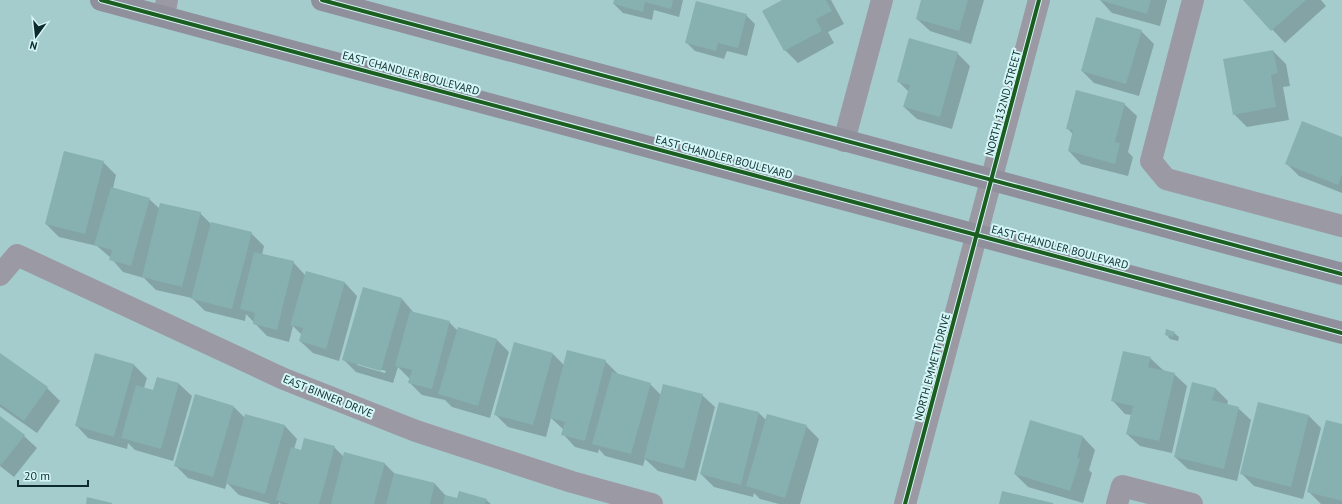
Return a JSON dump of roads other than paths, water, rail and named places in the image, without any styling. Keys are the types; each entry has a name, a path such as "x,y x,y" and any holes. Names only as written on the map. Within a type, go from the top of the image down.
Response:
{"main road":[{"name":"EAST CHANDLER BOULEVARD","path":"101,0 165,8 978,234 1342,332"},
{"path":"322,0 1342,274"}],"street":[{"path":"844,141 882,0"},
{"name":"NORTH 132ND STREET","path":"978,234 1039,0"},
{"path":"1193,0 1151,161 1166,179 1342,226"},
{"name":"NORTH EMMETT DRIVE","path":"905,504 978,234"},
{"name":"EAST BINNER DRIVE","path":"0,274 17,255 299,385 416,431 572,482 652,504"},
{"path":"1120,495 1192,504"}]}
